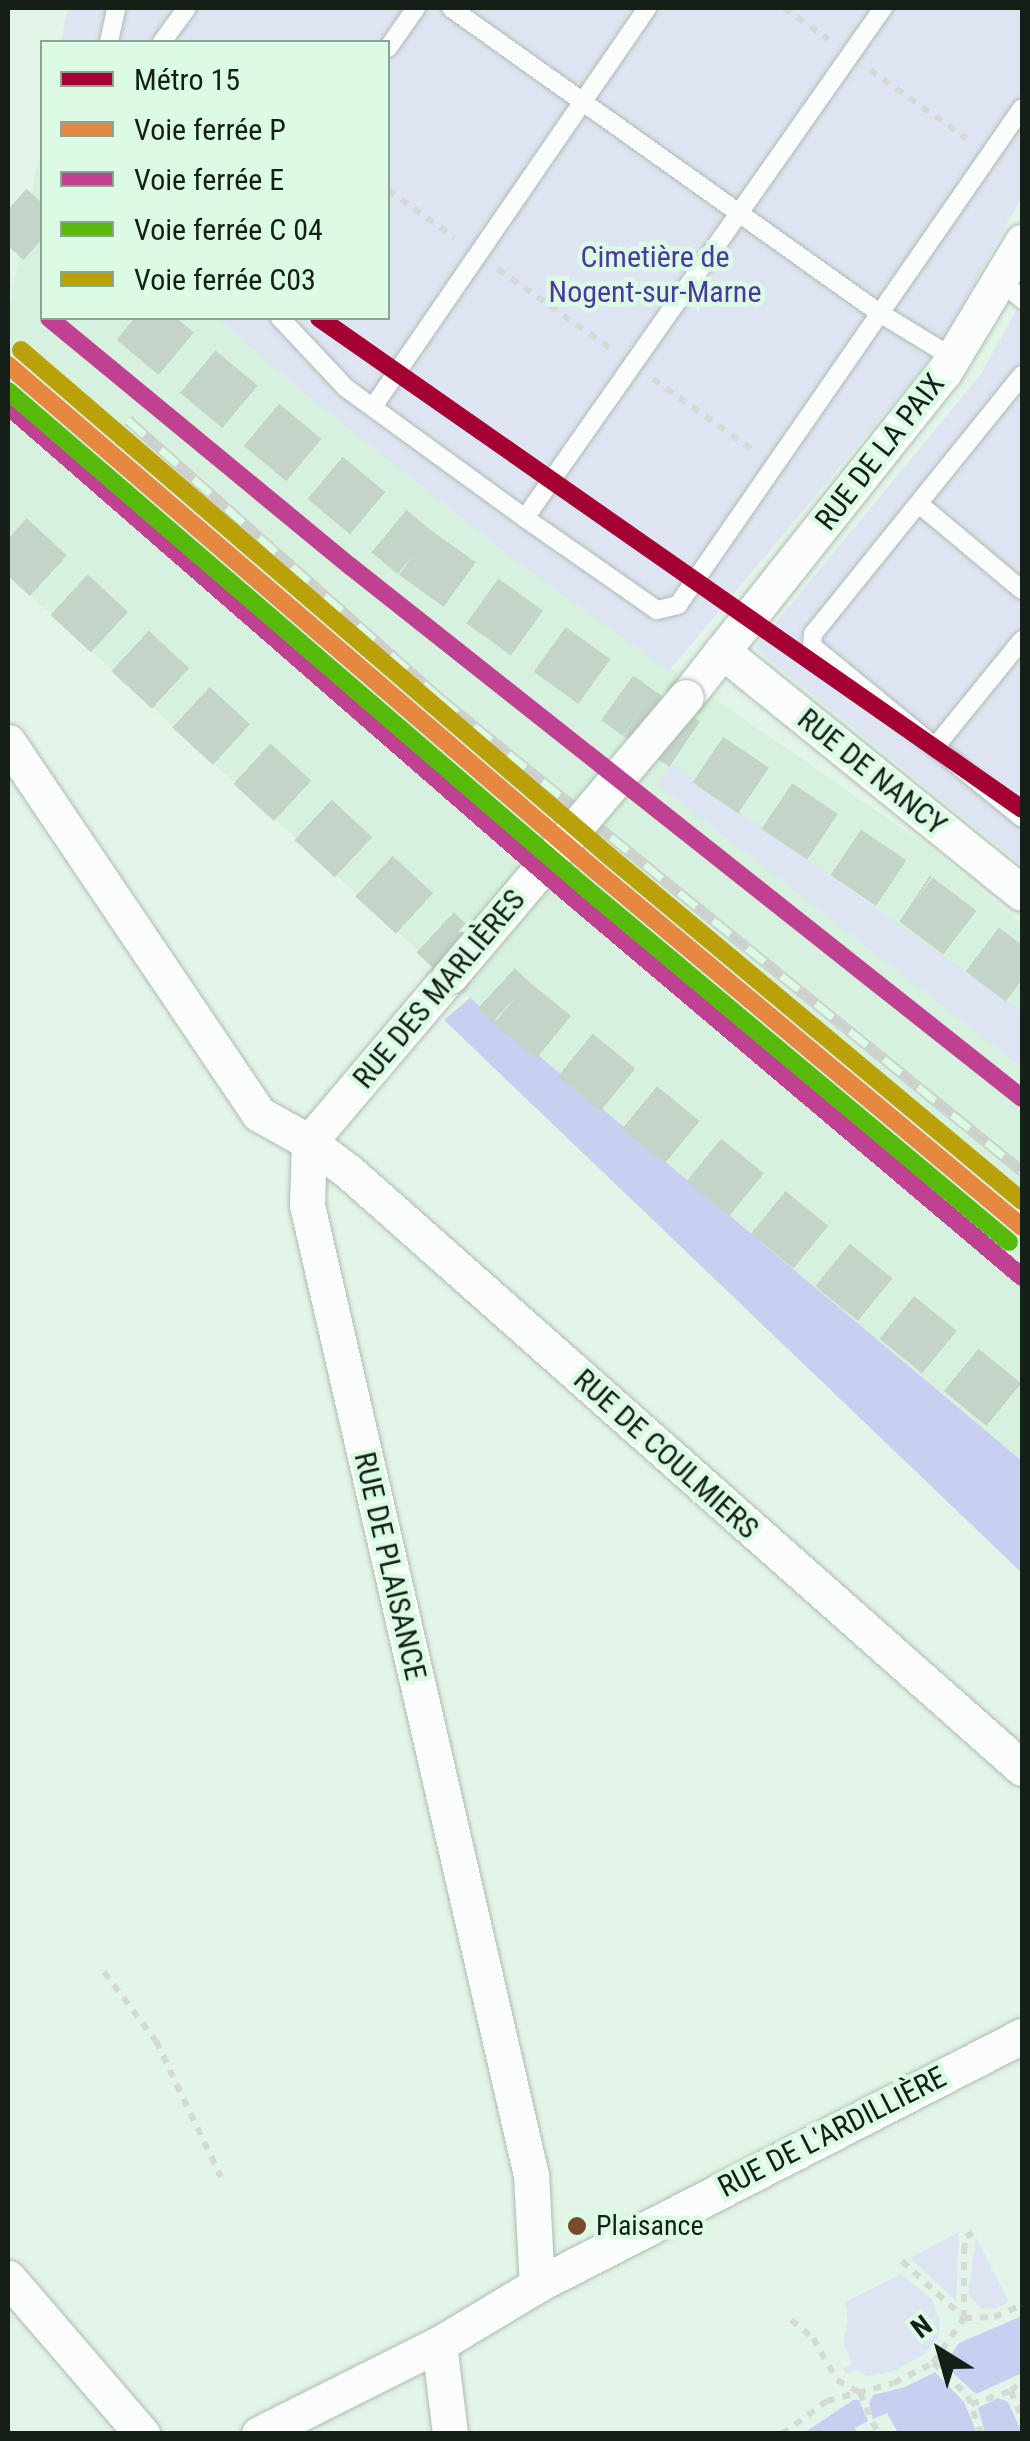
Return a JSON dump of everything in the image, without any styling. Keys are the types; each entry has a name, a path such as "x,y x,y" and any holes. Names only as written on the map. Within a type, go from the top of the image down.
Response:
{"street":[{"name":"RUE DE LA PAIX","path":"722,651 952,358 1012,290 1022,242"},
{"name":"RUE DES MARLIÈRES","path":"309,1142 722,651"},
{"name":"RUE DE NANCY","path":"722,651 1022,893"},
{"path":"8,742 259,1114 309,1142"},
{"name":"RUE DE COULMIERS","path":"309,1142 1022,1768"},
{"name":"RUE DE PLAISANCE","path":"309,1142 307,1204 531,2175 536,2285"},
{"name":"RUE DE L'ARDILLIÈRE","path":"536,2285 1022,2036"},
{"path":"8,2278 142,2434"},
{"path":"259,2434 439,2344 536,2285"},
{"path":"439,2344 450,2434"}],"lane":[{"path":"109,40 116,8"},
{"path":"163,40 187,8"},
{"path":"390,45 416,8"},
{"path":"451,8 584,99 878,312 952,358"},
{"path":"372,408 648,8"},
{"path":"526,518 883,8"},
{"path":"282,320 346,388 372,408 657,610 668,608 678,605 1022,108"},
{"path":"1022,375 813,634 812,646 1022,818"},
{"path":"919,504 1022,590"},
{"path":"934,747 1022,640"}],"path":[{"path":"784,8 990,155"},
{"path":"390,191 774,465"},
{"path":"104,1972 156,2041 222,2177"},
{"path":"782,2434 827,2402 894,2383 933,2362 964,2318 962,2268 966,2237 974,2232"},
{"path":"902,2262 964,2318 994,2317 1022,2305"},
{"path":"791,2320 813,2338 837,2380 860,2393 878,2434"},
{"path":"933,2362 971,2404 982,2434"},
{"path":"971,2404 1011,2391 1022,2380"},
{"path":"1011,2391 1022,2418"}],"shaded area":[{"path":"38,160 40,320 219,320 301,391 517,562 926,845 1022,924 1022,1461 470,998 8,575 8,314"},
{"path":"470,998 1022,1461 1022,1573 444,1020"},
{"path":"1022,2316 1022,2373 976,2394 944,2365 959,2343"},
{"path":"935,2372 964,2402 977,2433 898,2433 887,2413 873,2419 869,2403 873,2395 905,2387"},
{"path":"998,2398 1008,2402 1022,2433 985,2433 978,2408"},
{"path":"853,2400 859,2400 868,2421 855,2428 857,2433 804,2433"}],"green space":[{"name":"Cimetière de Nogent-sur-Marne","path":"68,8 1022,8 1022,196 938,349 669,671 517,562 301,391 219,320 390,320 390,40 61,40"},
{"path":"1022,299 1022,865 755,648 982,373"},
{"path":"673,765 1022,1011 1022,1068 657,784"},
{"path":"959,2232 956,2301 910,2258"},
{"path":"976,2237 1009,2302 995,2308 981,2309 968,2294"},
{"path":"901,2274 932,2299 940,2321 939,2337 923,2355 894,2371 868,2376 855,2370 846,2374 843,2369 852,2364 843,2343 848,2322 845,2302"}],"tunnel":[{"path":"8,209 40,237"},
{"path":"136,320 415,552 639,713 916,899 1022,979"},
{"path":"8,538 511,1002 1022,1419"}],"railway":[{"path":"128,420 440,698 1022,1171"}],"metro line":[{"name":"15","path":"322,320 1022,809"}],"rail line":[{"name":"E","path":"51,320 350,566 1022,1098"},
{"name":"C03","path":"21,350 609,856 1022,1201"},
{"name":"P","path":"8,365 596,871 1022,1227"},
{"name":"E","path":"8,406 570,895 1022,1277"}],"transit line":[{"path":"8,391 583,886 1009,1242"}],"place":[{"name":"Plaisance","path":"577,2226"}]}
